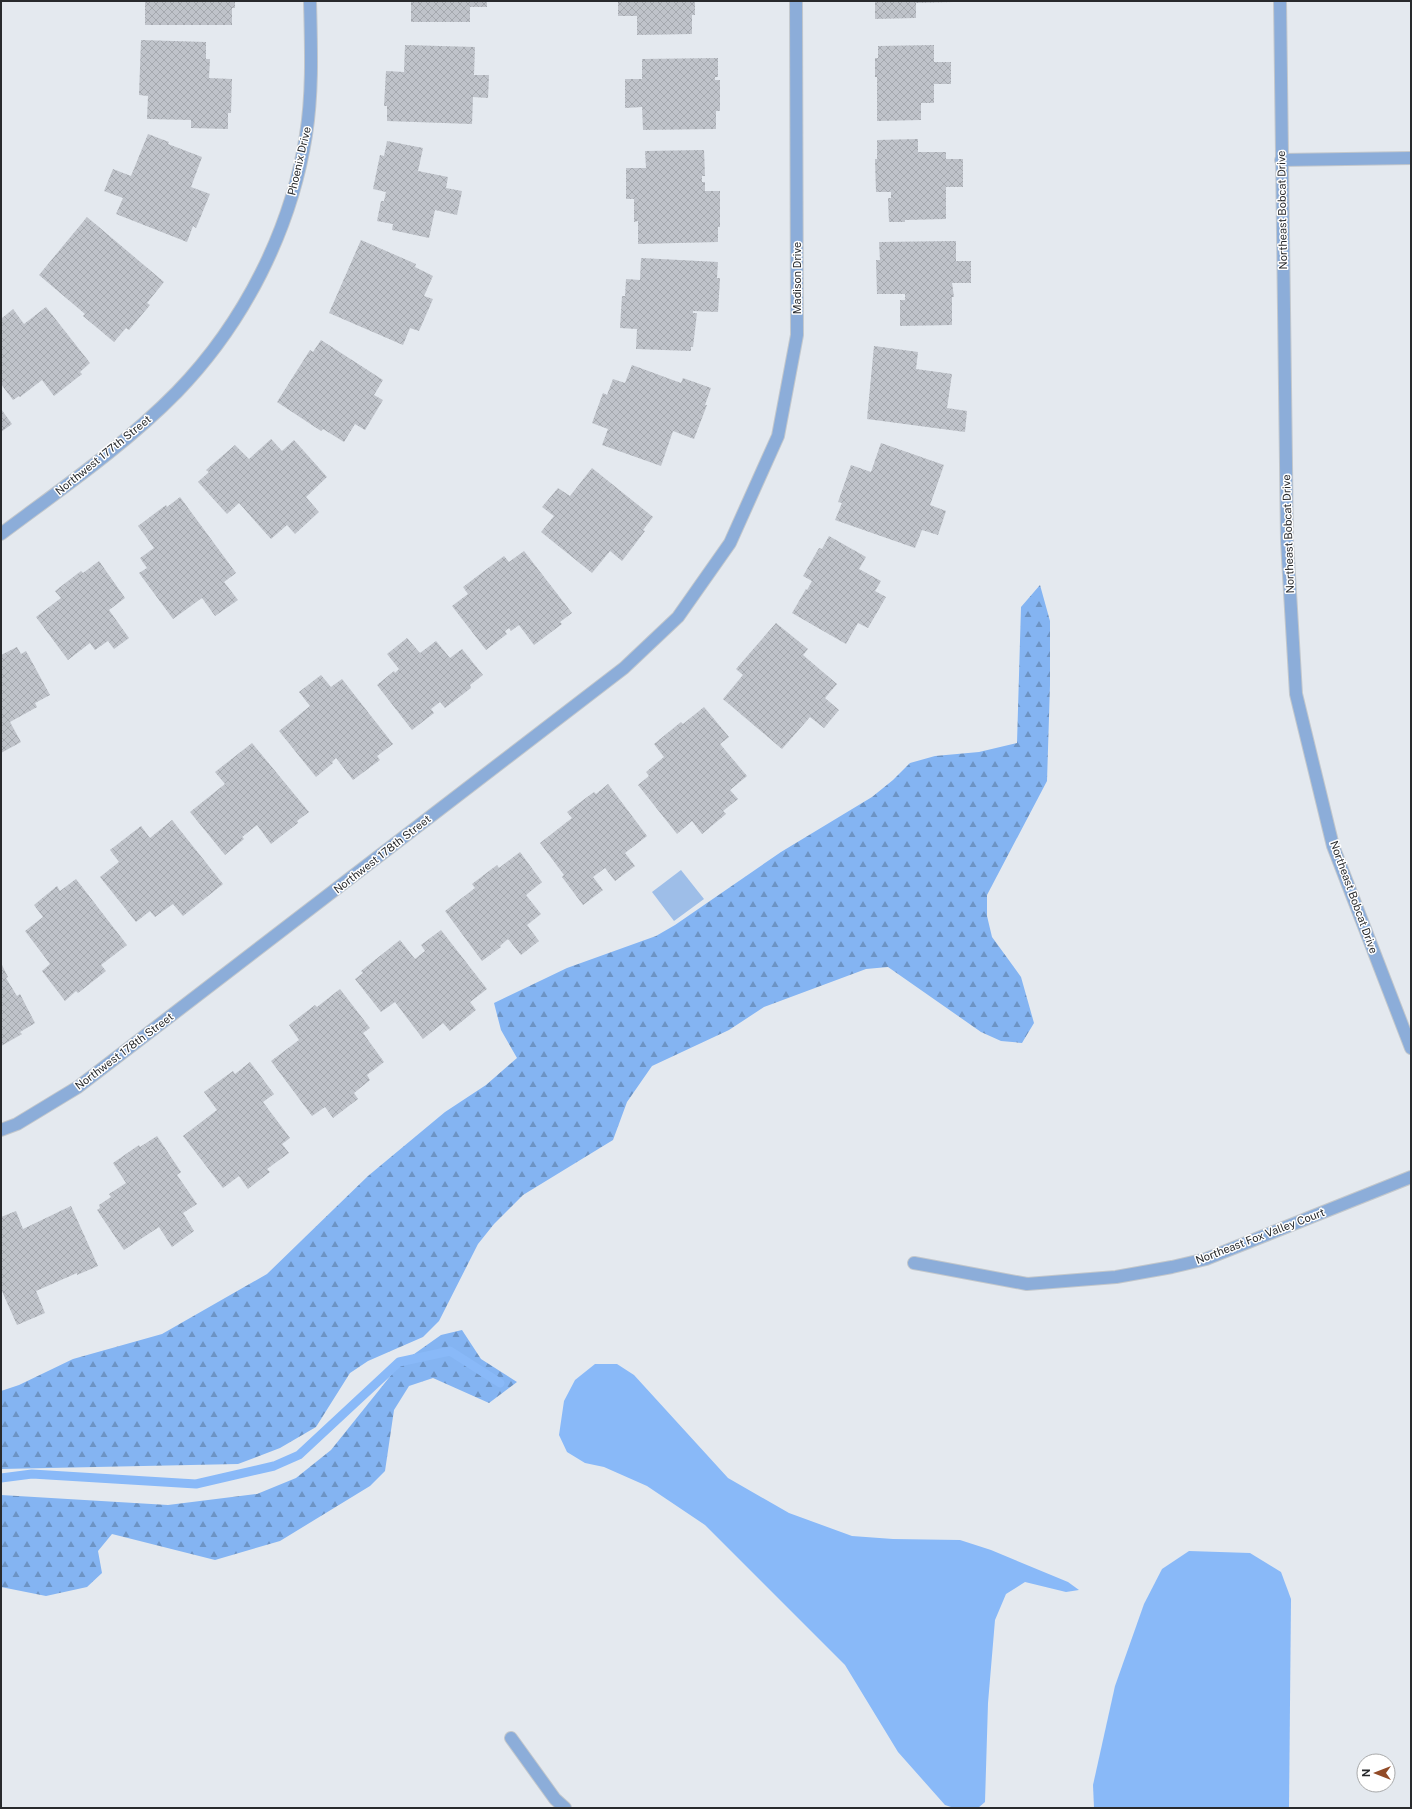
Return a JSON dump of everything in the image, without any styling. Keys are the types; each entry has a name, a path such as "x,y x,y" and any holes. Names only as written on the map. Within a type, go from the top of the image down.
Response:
{"street":[{"name":"Phoenix Drive","path":"252,289 274,248 293,192 306,135 312,69 310,1"},
{"name":"Madison Drive","path":"730,543 778,436 797,334 796,1"},
{"name":"Northeast Bobcat Drive","path":"1280,1 1287,541 1296,694 1333,846 1411,1048"},
{"path":"1281,160 1411,158"},
{"name":"Northwest 177th Street","path":"1,534 130,436 177,392 220,341 252,289"},
{"name":"Northwest 178th Street","path":"1,1130 17,1124 78,1087 624,668 678,617 730,543"},
{"name":"Northeast Fox Valley Court","path":"914,1263 1027,1284 1116,1277 1206,1259 1411,1177"},
{"path":"511,1738 555,1799 565,1808"}],"green space":[{"path":"1040,585 1050,621 1047,781 987,895 987,916 992,937 1021,977 1034,1023 1022,1043 1001,1041 981,1032 888,967 866,969 764,1007 729,1030 652,1066 627,1102 613,1140 523,1195 494,1224 478,1244 439,1321 423,1337 368,1361 350,1373 316,1427 280,1448 238,1464 1,1469 1,1391 19,1385 73,1359 162,1334 267,1274 368,1176 445,1112 486,1085 517,1058 501,1030 494,1003 567,968 656,936 675,925 781,852 872,797 893,780 910,763 935,756 979,752 1017,743 1021,607"},
{"path":"462,1330 481,1359 517,1382 489,1403 433,1378 409,1386 394,1410 385,1471 370,1486 280,1541 215,1560 112,1534 98,1551 102,1573 87,1587 46,1596 1,1587 1,1495 168,1505 257,1494 296,1478 331,1450 400,1364 441,1335"}],"shaded area":[{"path":"681,870 704,899 674,921 652,892"},
{"path":"595,1364 617,1364 634,1375 728,1478 789,1513 852,1536 893,1539 960,1540 991,1550 1068,1582 1079,1590 1066,1592 1025,1582 1006,1594 995,1620 988,1703 985,1802 978,1808 954,1808 945,1805 898,1752 845,1665 705,1525 647,1486 604,1467 585,1463 567,1452 559,1435 564,1401 575,1380"},
{"path":"1189,1551 1250,1553 1281,1572 1291,1599 1289,1808 1094,1808 1093,1785 1115,1686 1144,1604 1162,1569"}],"building":[{"path":"145,1 235,1 235,8 232,8 232,25 145,25"},
{"path":"411,1 487,1 487,7 470,7 470,22 411,22"},
{"path":"618,1 695,1 695,15 692,15 692,34 637,35 637,16 618,16"},
{"path":"875,1 954,2 916,3 916,18 875,19"},
{"path":"141,40 206,42 206,59 210,59 209,78 232,79 231,113 228,113 228,129 191,128 191,120 147,119 148,96 139,95"},
{"path":"405,45 475,47 474,75 489,75 488,98 473,97 472,124 387,121 387,106 384,106 386,71 404,72"},
{"path":"934,45 934,62 951,62 951,84 934,84 934,103 921,103 921,120 877,121 877,77 875,77 875,58 878,58 878,46"},
{"path":"718,58 718,77 715,77 715,80 720,80 720,111 716,111 716,129 643,130 642,107 625,108 625,79 642,79 642,59"},
{"path":"148,134 169,142 168,144 202,157 191,187 210,194 196,228 193,226 187,242 116,214 123,198 104,191 113,169 131,176"},
{"path":"918,139 918,152 946,152 946,159 963,159 963,187 946,187 946,219 889,222 888,198 891,198 891,192 876,192 875,159 877,159 877,140"},
{"path":"387,141 423,148 418,171 448,177 446,188 462,191 457,215 435,210 429,238 392,230 393,224 377,221 381,201 384,201 386,192 373,189 380,155 384,156"},
{"path":"704,150 705,176 702,176 702,182 705,182 705,191 720,191 720,227 718,227 718,242 638,244 638,221 634,222 634,199 626,199 626,168 646,168 645,151"},
{"path":"87,217 164,282 147,303 150,305 129,330 126,328 114,342 83,316 85,314 39,275"},
{"path":"361,240 416,264 415,267 433,276 424,296 433,299 419,331 410,328 403,345 329,313"},
{"path":"956,241 956,261 971,261 971,283 952,283 954,297 952,297 952,325 900,326 900,300 905,300 905,294 877,294 876,260 880,260 879,242"},
{"path":"641,258 718,262 717,278 720,278 718,312 693,311 693,313 697,313 693,347 691,347 691,351 636,349 637,329 620,328 622,296 625,296 626,279 640,280"},
{"path":"46,307 90,363 80,372 82,374 54,396 42,380 20,397 19,396 13,400 1,384 1,319 13,309 24,324"},
{"path":"321,340 383,380 374,395 383,400 365,430 355,424 344,442 323,429 321,431 277,402 310,350 313,352"},
{"path":"874,346 918,352 916,369 952,374 947,408 967,411 965,432 867,419"},
{"path":"632,365 681,383 683,378 711,388 705,405 707,405 694,439 673,431 661,466 602,445 608,429 592,423 603,393 607,395 613,379 625,383"},
{"path":"1,409 12,424 1,432"},
{"path":"271,439 282,451 294,440 327,477 306,497 319,512 295,534 287,525 271,539 239,503 227,514 198,482 209,472 206,470 235,445 249,459"},
{"path":"881,443 944,465 930,505 946,511 938,535 922,530 915,548 835,520 842,503 838,502 851,465 871,472"},
{"path":"592,468 653,517 643,530 645,531 622,561 610,551 592,573 541,532 554,516 542,507 558,488 570,496"},
{"path":"180,497 236,573 224,582 238,600 215,616 202,598 173,619 139,573 147,568 140,558 154,548 138,526 166,505 167,507"},
{"path":"829,536 866,557 859,569 881,581 875,591 886,597 868,628 858,623 846,644 792,613 812,581 803,576 819,548 822,549"},
{"path":"524,551 572,613 560,622 562,624 534,645 519,625 511,631 509,628 505,631 507,634 486,650 452,606 468,594 463,587 504,556 509,562"},
{"path":"99,561 125,598 109,610 129,638 114,649 108,641 95,650 90,643 68,660 36,617 61,598 55,591 81,571 83,573"},
{"path":"776,623 808,649 803,655 837,684 825,698 839,710 824,728 810,717 782,749 723,699 743,675 736,669"},
{"path":"407,638 420,653 436,641 450,658 462,649 483,675 470,685 471,688 445,708 440,702 431,709 434,713 412,730 377,685 394,671 395,673 399,669 387,654"},
{"path":"17,647 21,654 26,651 50,695 35,703 37,707 10,722 21,742 1,753 1,655"},
{"path":"321,675 331,687 342,679 393,744 377,756 380,760 353,780 336,758 332,762 333,763 316,777 279,731 310,706 299,692"},
{"path":"704,707 729,737 720,744 747,776 730,790 738,799 723,811 726,814 702,834 692,821 677,834 638,785 649,776 646,772 664,757 654,744 681,722 683,724"},
{"path":"252,743 309,812 297,821 298,823 271,844 257,825 242,837 244,839 225,855 190,812 225,784 215,772"},
{"path":"608,784 647,836 625,853 635,866 615,881 605,868 593,877 603,890 583,905 562,877 564,875 540,843 572,818 567,812 594,792 596,794"},
{"path":"172,820 223,884 183,916 173,904 155,917 150,911 136,922 100,877 119,862 110,850 141,826 150,838"},
{"path":"520,852 542,882 526,895 541,914 527,925 539,941 521,955 508,939 500,946 501,947 482,961 445,911 475,888 472,884 497,865 499,868"},
{"path":"76,879 127,945 101,965 106,971 78,993 76,991 65,1001 42,971 50,964 25,931 43,917 34,905 57,886 60,891"},
{"path":"441,930 487,989 470,1002 476,1010 450,1031 443,1023 423,1039 395,1002 381,1012 355,979 363,973 361,971 400,940 415,959 425,951 421,945"},
{"path":"1,963 8,977 6,978 17,996 20,994 35,1023 20,1032 22,1034 1,1046"},
{"path":"340,989 370,1028 363,1033 384,1062 367,1075 370,1080 354,1093 358,1099 333,1118 325,1107 312,1116 271,1061 299,1040 289,1025 315,1005 317,1007"},
{"path":"250,1062 274,1094 263,1102 290,1138 282,1144 289,1153 267,1169 270,1172 248,1189 239,1176 223,1188 183,1136 217,1110 204,1092 233,1071 235,1074"},
{"path":"157,1136 181,1172 177,1175 197,1204 183,1213 194,1231 172,1247 159,1227 124,1250 97,1210 100,1208 99,1205 111,1197 109,1194 126,1183 113,1163 139,1145 140,1147"},
{"path":"71,1206 98,1266 77,1275 77,1273 36,1291 45,1313 17,1325 1,1289 1,1217 16,1211 23,1229"}],"waterway":[{"path":"1,1478 32,1474 196,1484 274,1466 299,1455 399,1362 450,1351 500,1383"}]}
